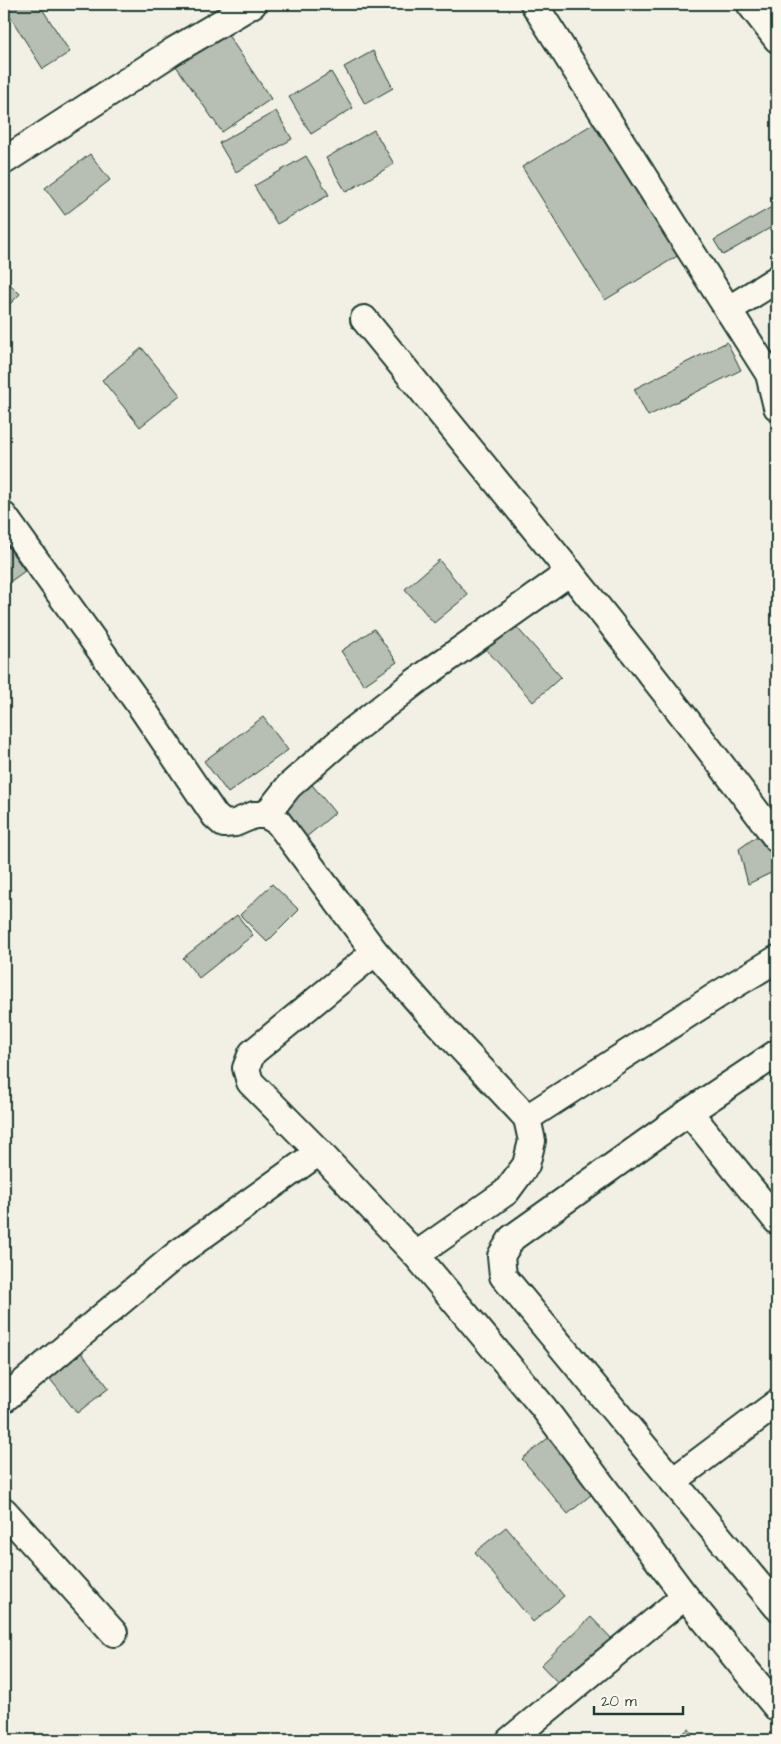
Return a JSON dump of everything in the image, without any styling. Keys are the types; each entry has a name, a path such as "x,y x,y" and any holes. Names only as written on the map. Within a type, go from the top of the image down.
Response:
{"street":[{"path":"4,161 175,50 253,4"},
{"path":"534,4 769,374 777,407"},
{"path":"750,4 777,39"},
{"path":"728,310 777,279"},
{"path":"364,319 570,572 716,756 777,839"},
{"path":"4,516 144,712 215,816 224,824 235,823 254,815 266,815 278,822 375,952 426,1010 527,1118 532,1141 526,1165 506,1192 416,1255"},
{"path":"266,815 289,786 347,735 415,682 570,572"},
{"path":"375,952 252,1053 246,1068 250,1082 416,1255 543,1407 685,1596 777,1708"},
{"path":"527,1118 719,994 777,959"},
{"path":"777,1053 689,1112 512,1238 501,1256 503,1276 777,1607"},
{"path":"689,1112 777,1221"},
{"path":"4,1399 177,1254 319,1152"},
{"path":"673,1481 777,1403"},
{"path":"4,1511 114,1633"},
{"path":"510,1740 685,1596"}],"building":[{"path":"4,4 39,4 70,52 43,69 4,7"},
{"path":"226,32 271,99 222,132 176,66"},
{"path":"373,51 393,88 365,104 344,67"},
{"path":"331,72 353,108 311,134 289,97"},
{"path":"276,111 292,139 236,172 219,143"},
{"path":"601,119 684,252 605,300 522,167"},
{"path":"374,130 394,164 346,192 326,158"},
{"path":"90,154 110,180 65,215 45,188"},
{"path":"306,156 329,195 277,224 254,186"},
{"path":"777,204 777,224 723,255 714,240"},
{"path":"4,278 20,294 4,310"},
{"path":"727,342 741,370 648,416 634,389"},
{"path":"142,348 180,395 140,427 102,380"},
{"path":"4,541 25,571 4,586"},
{"path":"439,560 468,595 434,623 405,589"},
{"path":"512,622 561,677 533,702 484,647"},
{"path":"374,629 397,662 364,685 341,651"},
{"path":"263,717 288,750 228,793 204,761"},
{"path":"309,781 335,813 304,839 277,806"},
{"path":"764,831 777,859 777,870 748,884 739,849"},
{"path":"272,884 299,910 267,942 240,915"},
{"path":"237,915 253,935 199,978 183,958"},
{"path":"74,1343 109,1388 77,1413 42,1369"},
{"path":"553,1434 598,1489 568,1514 522,1459"},
{"path":"506,1527 564,1596 533,1622 475,1552"},
{"path":"591,1617 614,1641 564,1689 541,1665"},
{"path":"689,1729 697,1740 673,1740"}]}
